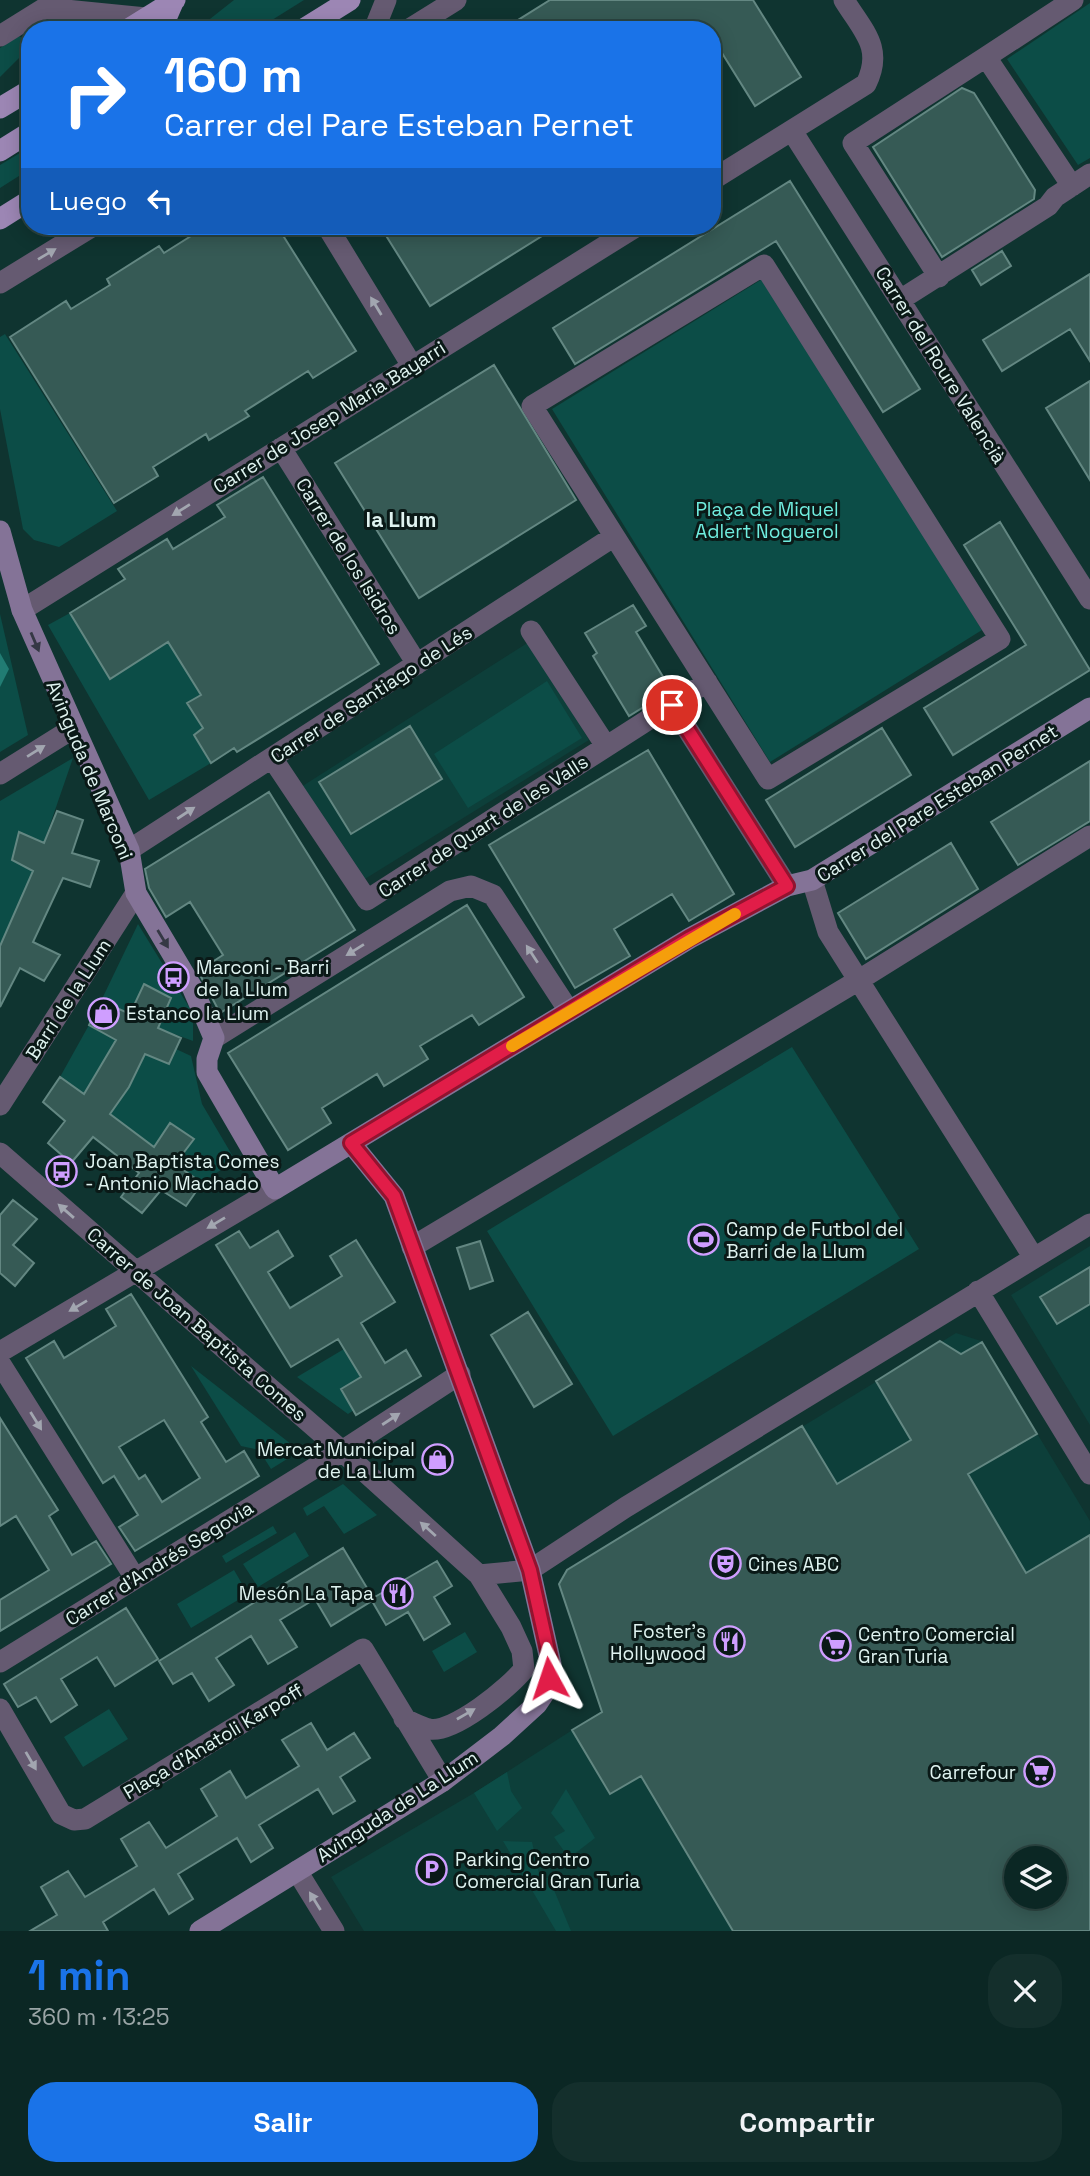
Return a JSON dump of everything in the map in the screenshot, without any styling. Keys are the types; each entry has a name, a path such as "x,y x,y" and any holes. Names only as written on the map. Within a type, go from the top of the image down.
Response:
{"main road":[{"path":"156,21 174,0"},
{"path":"316,21 350,0"},
{"path":"0,108 21,92"},
{"path":"0,151 21,138"},
{"path":"1,219 21,206"}],"street":[{"path":"378,21 386,0"},
{"path":"422,21 456,0"},
{"path":"721,174 866,84 874,68 875,51 844,0"},
{"path":"939,277 853,143 1073,0"},
{"path":"22,21 48,3 139,21"},
{"path":"43,21 48,3"},
{"path":"0,36 21,22"},
{"path":"986,57 1072,186"},
{"name":"Carrer del Roure Valencià","path":"792,131 1090,599"},
{"path":"900,300 1048,206 1090,174"},
{"path":"0,283 78,235"},
{"path":"332,235 411,364"},
{"name":"Carrer de Josep Maria Bayarri","path":"22,610 411,364 622,235"},
{"path":"764,265 1000,639 768,779 707,682 532,406 764,265"},
{"name":"Carrer de los Isidros","path":"281,448 417,664"},
{"name":"Avinguda de Marconi","path":"0,531 22,610 72,729 129,850 136,893 193,989 214,1038"},
{"name":"Carrer de Santiago de Lés","path":"129,850 613,537"},
{"path":"531,631 606,747"},
{"name":"Carrer de Quart de les Valls","path":"272,758 367,900 707,682"},
{"path":"672,705 787,886"},
{"name":"Carrer del Pare Esteban Pernet","path":"275,1189 690,938 787,886 812,880 1090,708"},
{"path":"0,774 72,729"},
{"path":"412,1247 859,980 1090,836"},
{"path":"812,880 828,932 1034,1258"},
{"name":"Carrer de Quart de les Valls","path":"214,1038 450,891 471,886 493,895 569,1011"},
{"name":"Barri de la Llum","path":"0,1105 136,893"},
{"path":"0,1352 275,1189 207,1072 207,1059 214,1038"},
{"name":"Avinguda de La Llum","path":"200,1931 443,1781 516,1726 545,1692 551,1664 530,1570 394,1196 351,1143"},
{"name":"Carrer de Joan Baptista Comes","path":"0,1153 342,1451 479,1575 511,1627 522,1651 524,1669 511,1686 448,1725 431,1730 404,1719"},
{"path":"479,1575 530,1570 626,1507 1090,1224"},
{"path":"978,1291 1090,1474"},
{"path":"0,1363 135,1578"},
{"name":"Carrer d'Andrés Segovia","path":"0,1662 342,1451 460,1374"},
{"name":"Plaça d'Anatoli Karpoff","path":"8,1734 61,1814 74,1820 85,1819 363,1649 404,1719"},
{"path":"0,1709 8,1734"},
{"path":"404,1719 443,1781"},
{"path":"297,1871 334,1931"}],"shaded area":[{"path":"529,642 589,740 360,882 301,787"},
{"path":"0,653 9,669 0,687"},
{"path":"1090,1246 1090,1425 1011,1295"},
{"name":"Centro Comercial Gran Turia","path":"956,1333 981,1341 1090,1521 1090,1931 364,1931 331,1877 474,1793 602,1711 559,1584 567,1570"}],"green space":[{"path":"234,0 304,0 270,21 207,21"},
{"path":"1090,3 1090,158 1078,165 1007,59"},
{"path":"21,37 19,58 0,77 0,48"},
{"path":"21,152 21,175 0,188 0,165"},
{"name":"Plaça de Miquel Adlert Noguerol","path":"764,278 982,630 770,762 552,409"},
{"path":"5,334 117,511 59,547 34,540 23,529 0,409 0,337"},
{"path":"70,613 110,678 168,642 201,695 188,703 203,728 194,735 211,763 149,800 48,625"},
{"path":"0,614 28,735 0,752"},
{"path":"547,681 582,738 468,808 434,754"},
{"path":"73,758 44,842 31,838 33,871 0,946 0,801"},
{"path":"138,924 189,1007 193,1020 193,1041 158,1028 171,998 145,984 130,1014 101,1001"},
{"path":"89,1025 116,1040 84,1094 60,1077"},
{"name":"Camp de Futbol del Barri de la Llum","path":"792,1047 919,1249 613,1436 487,1231"},
{"path":"176,1049 191,1056 202,1104 235,1160 202,1183 175,1164 194,1139 170,1123 154,1147 110,1114 129,1087 145,1054 169,1064"},
{"path":"344,1349 361,1377 341,1389 354,1410 348,1414 297,1377"},
{"path":"191,1366 300,1451 271,1469 259,1450 241,1446"},
{"path":"343,1484 377,1515 344,1534 324,1506 307,1516 303,1508"},
{"path":"273,1526 277,1533 226,1563 222,1556"},
{"path":"295,1532 309,1556 258,1587 243,1564"},
{"path":"234,1570 248,1594 191,1628 177,1604"},
{"path":"465,1632 477,1652 444,1672 432,1651"},
{"path":"109,1709 128,1739 83,1767 64,1737"},
{"path":"507,1772 511,1791 522,1808 497,1831 474,1793"},
{"path":"566,1789 595,1838 569,1858 554,1837 565,1831 551,1813"},
{"path":"503,1841 532,1842 540,1878 549,1878 571,1931 556,1931"}],"building":[{"path":"550,0 753,0 801,77 755,106 721,51 721,21 516,21"},
{"path":"962,88 974,93 1035,190 1034,199 942,257 873,147"},
{"path":"790,181 920,389 883,412 776,241 575,364 553,328 703,235 721,235 721,224"},
{"path":"193,235 283,235 356,351 313,378 308,371 245,411 249,416 209,440 206,434 153,467 158,476 114,503 10,337 66,301 71,309 110,285 107,279 159,246 164,253"},
{"path":"386,235 544,235 430,306"},
{"path":"1002,251 1011,266 981,285 972,270"},
{"path":"1090,274 1090,361 1070,329 1002,371 983,340"},
{"path":"494,365 576,500 419,598 335,463"},
{"path":"1090,381 1090,480 1046,408"},
{"path":"263,477 379,664 237,752 234,748 211,763 194,735 203,728 187,703 201,695 168,642 110,679 70,613 125,579 118,569 167,539 173,549 225,517 217,505"},
{"path":"1000,522 1090,670 953,755 924,708 1026,645 964,545"},
{"path":"633,605 646,626 636,632 671,690 629,716 593,656 597,653 585,633"},
{"path":"410,726 442,779 351,834 319,782"},
{"path":"882,728 911,775 795,847 766,800"},
{"path":"648,750 734,894 689,921 672,894 614,929 630,956 575,988 489,845"},
{"path":"1090,761 1090,821 1018,865 991,822"},
{"path":"269,792 355,930 220,1013 198,971 223,955 190,902 166,917 149,888 145,869"},
{"path":"57,811 83,820 72,853 99,861 90,887 63,878 33,942 60,955 44,981 20,968 0,1007 0,946 33,871 12,860 19,832 44,843"},
{"path":"951,843 978,889 866,959 838,913"},
{"path":"467,905 524,997 479,1025 472,1015 420,1046 428,1059 384,1086 377,1074 322,1108 331,1123 288,1150 228,1053"},
{"path":"144,984 171,998 158,1028 181,1038 169,1064 145,1054 129,1087 110,1114 154,1147 170,1123 194,1139 175,1164 202,1183 186,1206 161,1190 142,1213 121,1197 139,1173 93,1137 71,1163 48,1143 65,1121 43,1102 60,1077 84,1094 116,1040 89,1025 101,1001 130,1014"},
{"path":"13,1200 37,1219 13,1245 34,1263 15,1286 0,1273 0,1215"},
{"path":"239,1231 250,1248 278,1231 293,1256 268,1272 290,1308 342,1276 330,1256 356,1240 395,1302 361,1323 385,1363 406,1350 421,1376 356,1415 341,1389 361,1377 338,1339 291,1367 216,1245"},
{"path":"480,1241 493,1281 470,1289 457,1248"},
{"path":"1090,1267 1090,1304 1057,1324 1040,1297"},
{"path":"131,1294 208,1417 201,1422 226,1462 244,1451 259,1476 135,1551 119,1527 138,1515 114,1476 103,1483 26,1358 54,1341 64,1358 116,1326 106,1309","holes":["164,1420 200,1478 162,1502 145,1475 139,1479 119,1447"]},
{"path":"528,1312 572,1384 534,1407 491,1335"},
{"name":"Centro Comercial Gran Turia","path":"940,1341 961,1354 982,1342 1037,1434 968,1474 1026,1573 1090,1535 1090,1931 733,1931 641,1776 610,1794 572,1730 602,1712 559,1584 567,1570 802,1426 837,1484 911,1440 876,1381"},
{"path":"0,1418 58,1510 49,1516 72,1555 96,1541 111,1564 0,1631 0,1600 49,1570 16,1516 0,1526"},
{"path":"343,1548 373,1598 437,1561 452,1586 434,1597 450,1624 424,1640 408,1612 386,1625 372,1601 331,1626 315,1599 280,1620 297,1647 268,1664 251,1636 216,1658 234,1685 209,1701 192,1673 173,1684 159,1661"},
{"path":"126,1608 158,1659 115,1686 97,1657 61,1679 77,1705 51,1722 36,1697 18,1707 4,1684"},
{"path":"311,1723 327,1750 354,1733 370,1758 340,1777 355,1801 333,1814 318,1789 259,1825 273,1848 251,1862 237,1838 178,1874 193,1899 169,1914 154,1889 103,1922 108,1931 30,1931 57,1915 41,1887 68,1871 85,1897 137,1866 121,1839 149,1822 166,1848 217,1816 201,1789 230,1771 246,1798 299,1766 282,1740"}],"slow traffic":[{"path":"512,1046 690,938 735,914"}],"place":[{"name":"Marconi - Barri de la Llum","path":"173,978"},
{"name":"Estanco la Llum","path":"103,1013"},
{"name":"Joan Baptista Comes - Antonio Machado","path":"62,1172"},
{"name":"Camp de Futbol del Barri de la Llum","path":"703,1240"},
{"name":"Mercat Municipal de La Llum","path":"438,1460"},
{"name":"Cines ABC","path":"725,1564"},
{"name":"Mesón La Tapa","path":"397,1593"},
{"name":"Foster's Hollywood","path":"729,1642"},
{"name":"Centro Comercial Gran Turia","path":"835,1645"},
{"name":"Carrefour","path":"1039,1772"},
{"name":"Parking Centro Comercial Gran Turia","path":"432,1870"}],"district":[{"name":"la Llum","path":"401,520"}],"route":[{"path":"549,1678 551,1664 530,1570 460,1374 394,1196 351,1143 690,938 787,886 672,705"}]}
